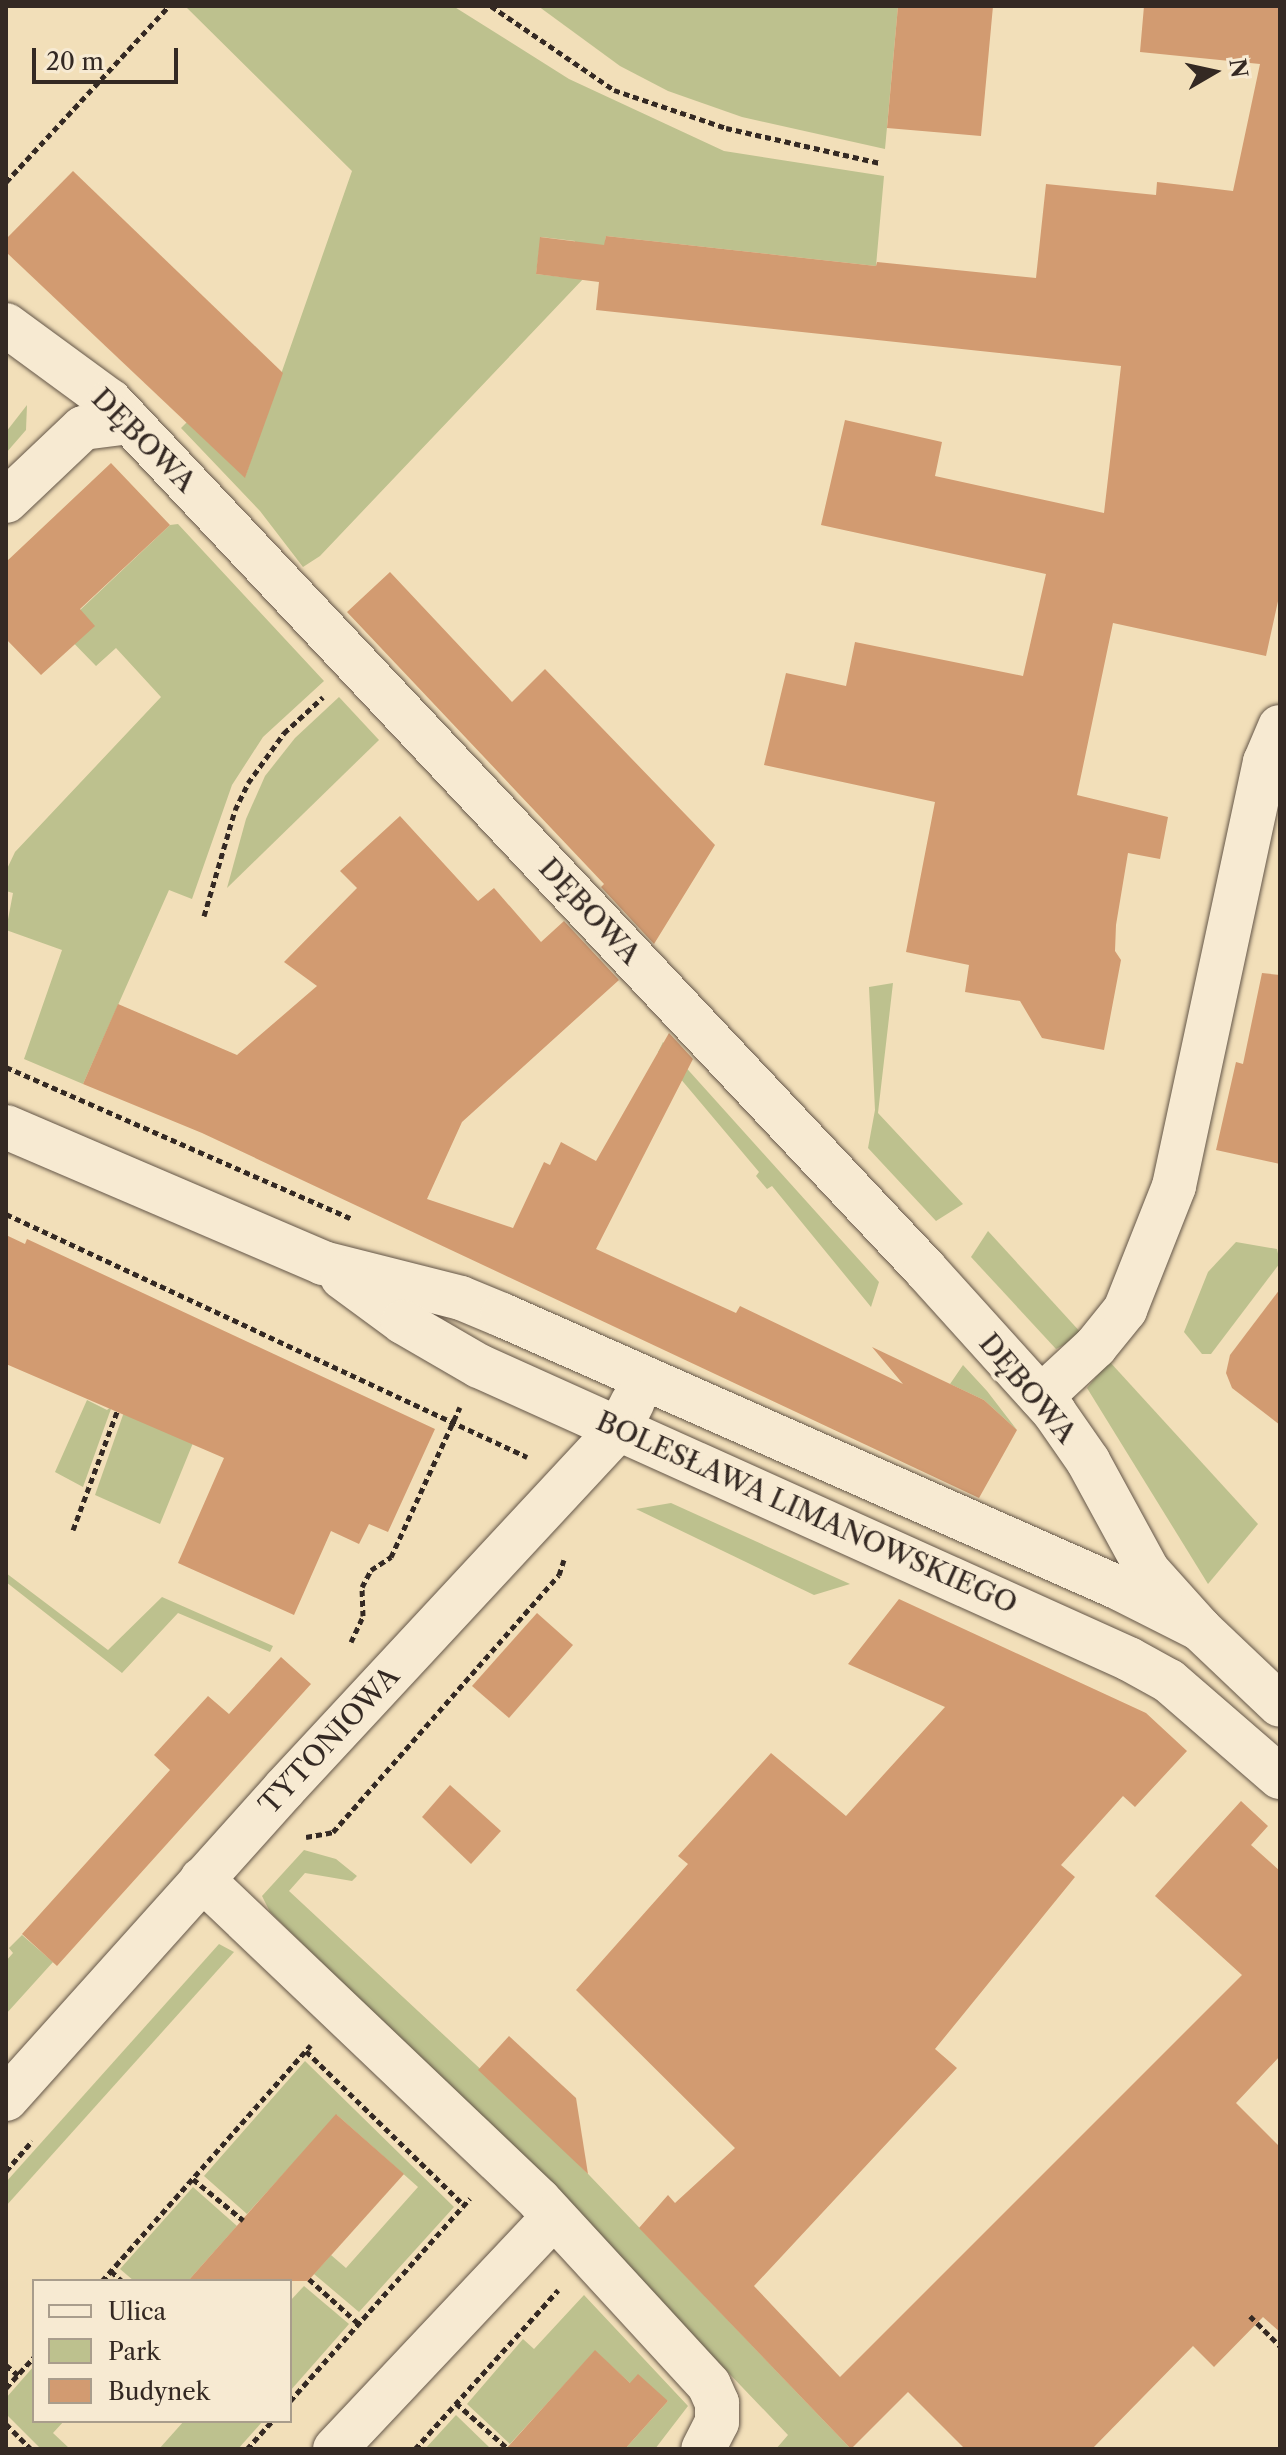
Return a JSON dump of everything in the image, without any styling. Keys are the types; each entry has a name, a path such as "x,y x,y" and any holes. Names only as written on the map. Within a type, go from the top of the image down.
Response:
{"street":[{"name":"DĘBOWA","path":"16,334 110,401 1041,1397 1088,1461 1148,1571 1200,1629"},
{"path":"16,334 57,393 62,430 56,453"},
{"path":"6,501 83,428 130,422"},
{"path":"1041,1397 1095,1347 1125,1310 1174,1186 1265,762 1280,727"},
{"name":"BOLESŁAWA LIMANOWSKIEGO","path":"6,1127 323,1263 461,1298 1119,1588 1200,1629 1280,1705"},
{"name":"BOLESŁAWA LIMANOWSKIEGO","path":"323,1263 446,1349 1027,1612 1169,1681 1280,1777"},
{"name":"TYTONIOWA","path":"6,2099 202,1879 620,1427 646,1379"},
{"path":"1027,1612 1081,1608 1119,1588 1128,1569 1129,1537"},
{"path":"202,1879 502,2163 709,2385 717,2403 717,2422 703,2449"},
{"path":"335,2449 554,2217"}],"path":[{"path":"6,182 169,6"},
{"path":"491,6 614,90 726,128 880,163"},
{"path":"204,916 235,810 248,783 284,733 359,665"},
{"path":"73,1530 118,1409"},
{"path":"345,1656 363,1616 362,1587 371,1570 391,1557 454,1421"},
{"path":"297,1845 306,1836 333,1832 559,1575 567,1549"},
{"path":"104,2279 316,2039"},
{"path":"306,2051 464,2205"},
{"path":"6,2171 38,2135"},
{"path":"292,2399 502,2163"},
{"path":"193,2179 243,2220"},
{"path":"111,2271 120,2279"},
{"path":"309,2279 359,2324"},
{"path":"415,2449 565,2282"},
{"path":"1250,2316 1280,2346"},
{"path":"6,2388 32,2359"},
{"path":"6,2365 18,2375"},
{"path":"456,2403 507,2448"},
{"path":"247,2449 270,2423"},
{"path":"6,2424 31,2449"}],"green space":[{"path":"185,6 453,6 569,79 724,151 884,176 876,266 606,236 603,258 320,556 303,567 260,511 181,428 187,422 245,477 352,171","holes":["541,237 575,241 571,278 536,274"]},
{"path":"538,6 898,6 885,149 742,117 668,91 620,66"},
{"path":"27,405 26,430 6,453 6,432"},
{"path":"178,524 324,681 263,737 232,785 192,899 169,890 83,1084 24,1059 62,950 6,930 13,893 6,891 6,871 15,852 161,697 116,648 96,666 60,629 170,525"},
{"path":"339,697 379,740 227,888 246,819 265,776 295,738"},
{"path":"893,983 878,1113 963,1204 936,1221 868,1148 875,1110 869,987"},
{"path":"663,1042 879,1282 871,1307 772,1186 767,1189 756,1176 759,1172 658,1052"},
{"path":"988,1231 1083,1335 1056,1349 971,1257"},
{"path":"1236,1242 1277,1249 1280,1263 1211,1354 1202,1354 1184,1332 1208,1272"},
{"path":"1109,1361 1258,1524 1208,1584 1087,1388"},
{"path":"963,1365 1017,1430 984,1400 950,1384"},
{"path":"87,1400 107,1410 112,1406 83,1487 55,1472"},
{"path":"124,1412 193,1443 160,1524 95,1495"},
{"path":"671,1503 850,1584 814,1595 636,1509"},
{"path":"6,1573 108,1650 162,1597 273,1646 270,1652 178,1613 122,1673 6,1582"},
{"path":"304,1850 336,1859 357,1876 352,1881 305,1873 289,1891 547,2131 851,2449 776,2449 788,2435 529,2164 270,1912 262,1896"},
{"path":"22,1935 53,1962 6,2014 6,1961 13,1953 9,1948"},
{"path":"219,1944 234,1952 6,2206 6,2182"},
{"path":"305,2061 454,2207 359,2312 314,2274 331,2255 346,2268 418,2187 337,2115 247,2214 204,2176"},
{"path":"193,2187 237,2226 190,2279 132,2279 120,2269"},
{"path":"304,2286 349,2324 292,2389 292,2299"},
{"path":"584,2295 688,2406 655,2449 625,2449 668,2401 630,2383 595,2351 510,2444 467,2404 523,2339 534,2349"},
{"path":"32,2368 32,2423 62,2423 53,2433 70,2449 41,2449 6,2414 6,2398"},
{"path":"456,2415 491,2449 425,2449"},
{"path":"182,2423 261,2423 238,2449 159,2449"}],"building":[{"path":"898,6 993,6 981,136 887,128"},
{"path":"1144,6 1280,6 1280,592 1266,656 1113,623 1077,795 1168,817 1160,859 1128,853 1116,925 1115,951 1121,960 1104,1050 1042,1038 1020,1001 965,992 969,965 906,952 935,802 764,765 786,673 846,686 855,642 1023,676 1046,574 821,525 845,420 942,442 935,476 1104,513 1121,366 596,310 599,282 536,274 540,237 604,245 606,236 876,266 877,262 1036,278 1046,184 1156,195 1157,182 1233,191 1260,64 1140,52"},
{"path":"73,171 283,373 245,478 6,252 6,239"},
{"path":"111,463 170,525 80,609 95,626 41,675 6,639 6,562"},
{"path":"390,572 512,702 545,669 715,845 654,944 601,887 604,884 347,612"},
{"path":"400,816 478,901 494,888 541,942 564,921 619,980 462,1122 427,1199 513,1228 544,1162 550,1165 561,1142 596,1161 669,1033 693,1059 596,1249 736,1313 740,1306 903,1384 872,1347 984,1400 1017,1430 979,1498 202,1133 83,1084 118,1004 237,1055 317,986 284,962 357,888 340,871"},
{"path":"1262,973 1280,975 1280,1164 1216,1150 1236,1062 1243,1064"},
{"path":"6,1235 25,1244 27,1239 435,1429 388,1532 369,1524 359,1544 331,1531 294,1615 178,1563 224,1458 6,1364"},
{"path":"1280,1289 1280,1425 1232,1388 1226,1373 1230,1355"},
{"path":"899,1599 1146,1713 1187,1751 1135,1807 1123,1796 1061,1865 1075,1877 935,2049 957,2068 754,2286 840,2377 1242,1975 1155,1896 1241,1801 1268,1826 1251,1845 1280,1871 1280,2056 1236,2103 1280,2147 1280,2332 1263,2317 1214,2367 1193,2346 1092,2449 965,2449 908,2392 851,2449 639,2228 668,2195 675,2203 735,2148 576,1990 688,1864 678,1856 771,1753 846,1816 945,1707 848,1664"},
{"path":"537,1613 573,1645 509,1718 472,1686"},
{"path":"281,1657 311,1684 57,1966 22,1934 170,1770 154,1755 208,1696 229,1714"},
{"path":"450,1785 501,1831 471,1864 422,1817"},
{"path":"509,2036 576,2098 588,2174 478,2070"},
{"path":"336,2114 404,2174 308,2281 190,2279"},
{"path":"595,2350 630,2383 638,2374 668,2401 625,2449 506,2449"}]}
